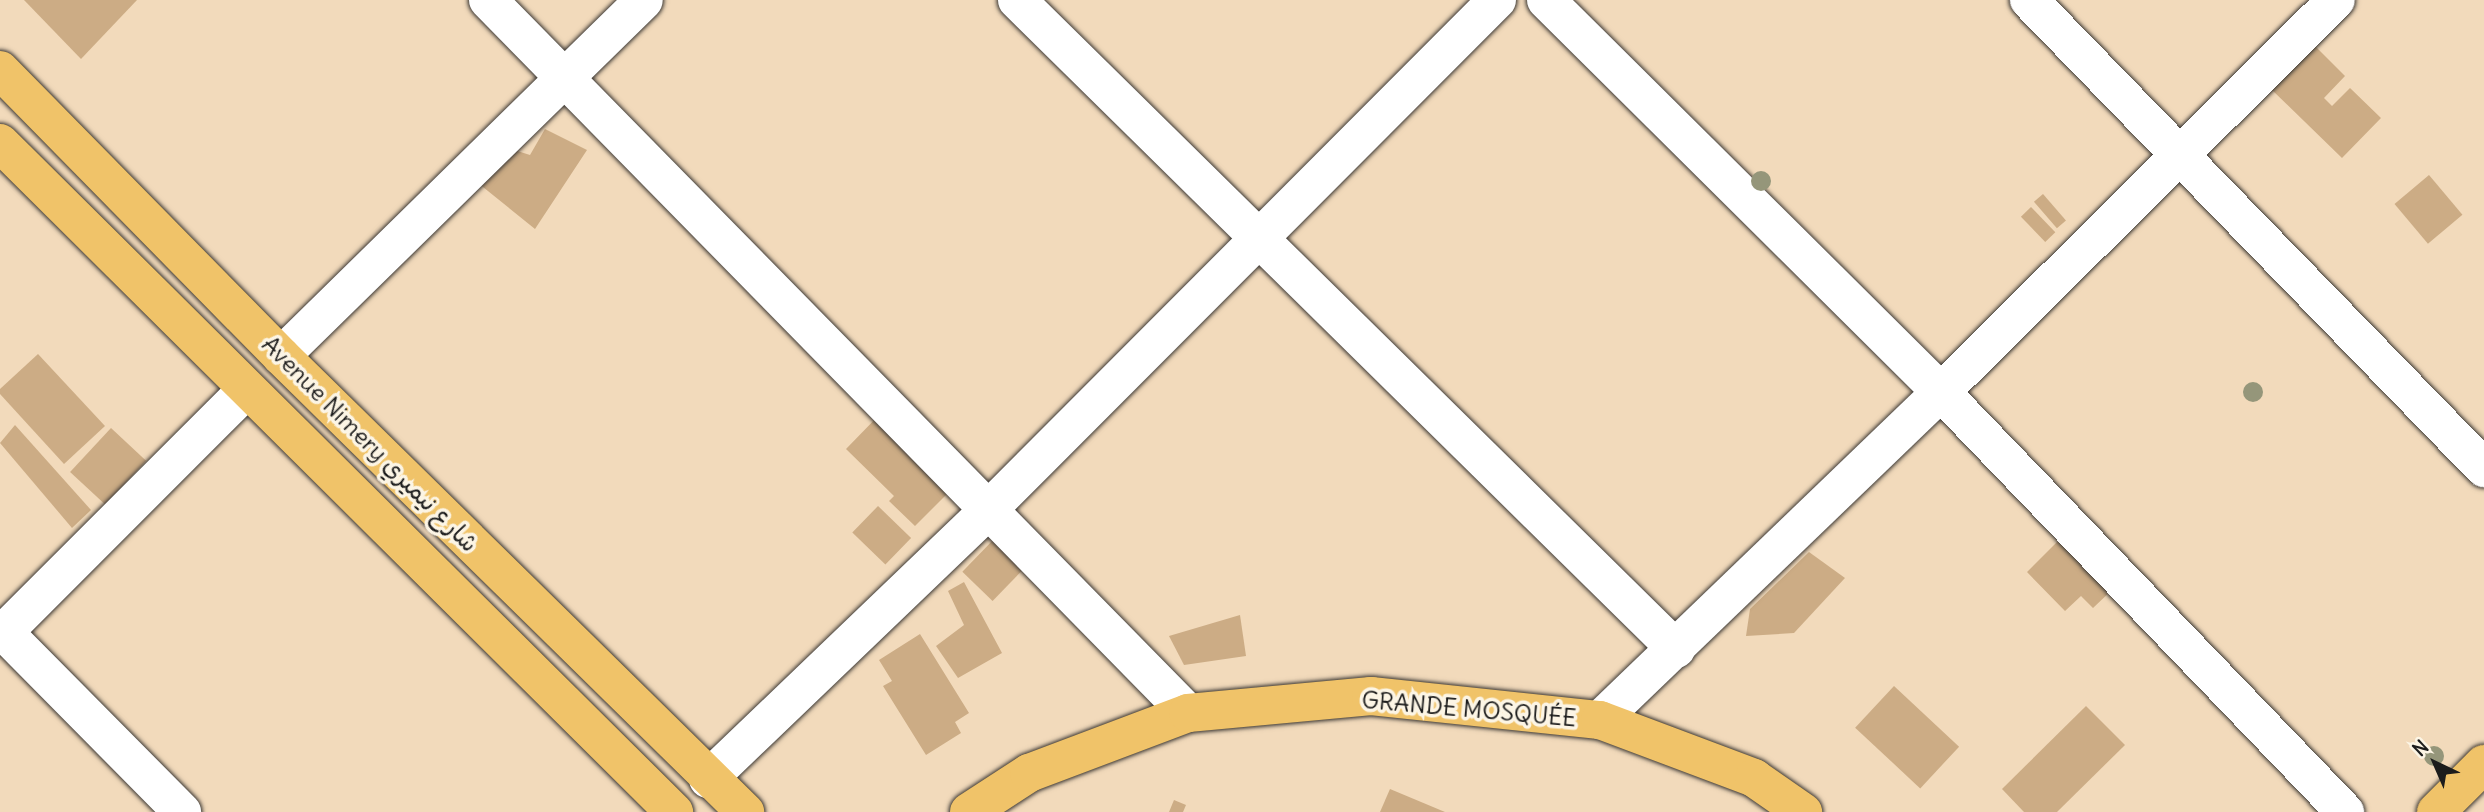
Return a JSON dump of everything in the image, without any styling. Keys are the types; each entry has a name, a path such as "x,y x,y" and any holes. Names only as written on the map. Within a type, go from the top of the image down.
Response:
{"main road":[{"name":"Avenue Nimery شارع نيميري","path":"0,69 281,356 708,779 746,812"},
{"name":"Avenue Nimery شارع نيميري","path":"0,143 674,812"},
{"name":"GRANDE MOSQUÉE","path":"969,812 1029,773 1188,713 1371,696 1600,720 1754,778 1803,812"},
{"path":"2436,812 2484,764"}],"street":[{"path":"488,0 1188,713"},
{"path":"281,356 643,0"},
{"path":"1017,0 1676,649"},
{"path":"708,779 987,510 1497,0"},
{"path":"1546,0 1941,392 2345,812"},
{"path":"2029,0 2484,468"},
{"path":"1600,720 1941,392 2336,0"},
{"path":"182,812 1,632 247,389"}],"building":[{"path":"24,0 137,0 81,59"},
{"path":"2315,46 2345,76 2324,98 2332,106 2350,88 2381,118 2342,158 2272,90"},
{"path":"545,129 587,150 535,229 478,183 511,149 530,155"},
{"path":"2429,175 2462,215 2428,244 2395,204"},
{"path":"2043,194 2066,220 2057,228 2034,202"},
{"path":"2031,207 2055,232 2045,242 2021,217"},
{"path":"38,354 105,426 64,464 0,394 0,389"},
{"path":"881,413 955,486 915,526 889,501 894,496 846,449"},
{"path":"15,425 91,510 72,528 0,443"},
{"path":"111,428 146,461 105,505 70,472"},
{"path":"878,506 911,538 885,565 852,533"},
{"path":"2063,536 2114,588 2093,608 2081,596 2065,611 2027,572"},
{"path":"995,538 1025,567 993,601 962,572"},
{"path":"1809,552 1845,578 1794,633 1746,636 1750,609"},
{"path":"964,582 1002,653 958,678 936,646 964,625 948,591"},
{"path":"1240,615 1246,656 1184,665 1169,636"},
{"path":"920,634 969,713 955,722 961,733 926,755 883,686 892,681 879,660"},
{"path":"1894,686 1959,747 1920,788 1855,728"},
{"path":"2086,706 2125,745 2057,812 2024,812 2002,789"},
{"path":"1390,789 1445,812 1380,812"},
{"path":"1174,800 1186,805 1183,812 1169,812"}]}
